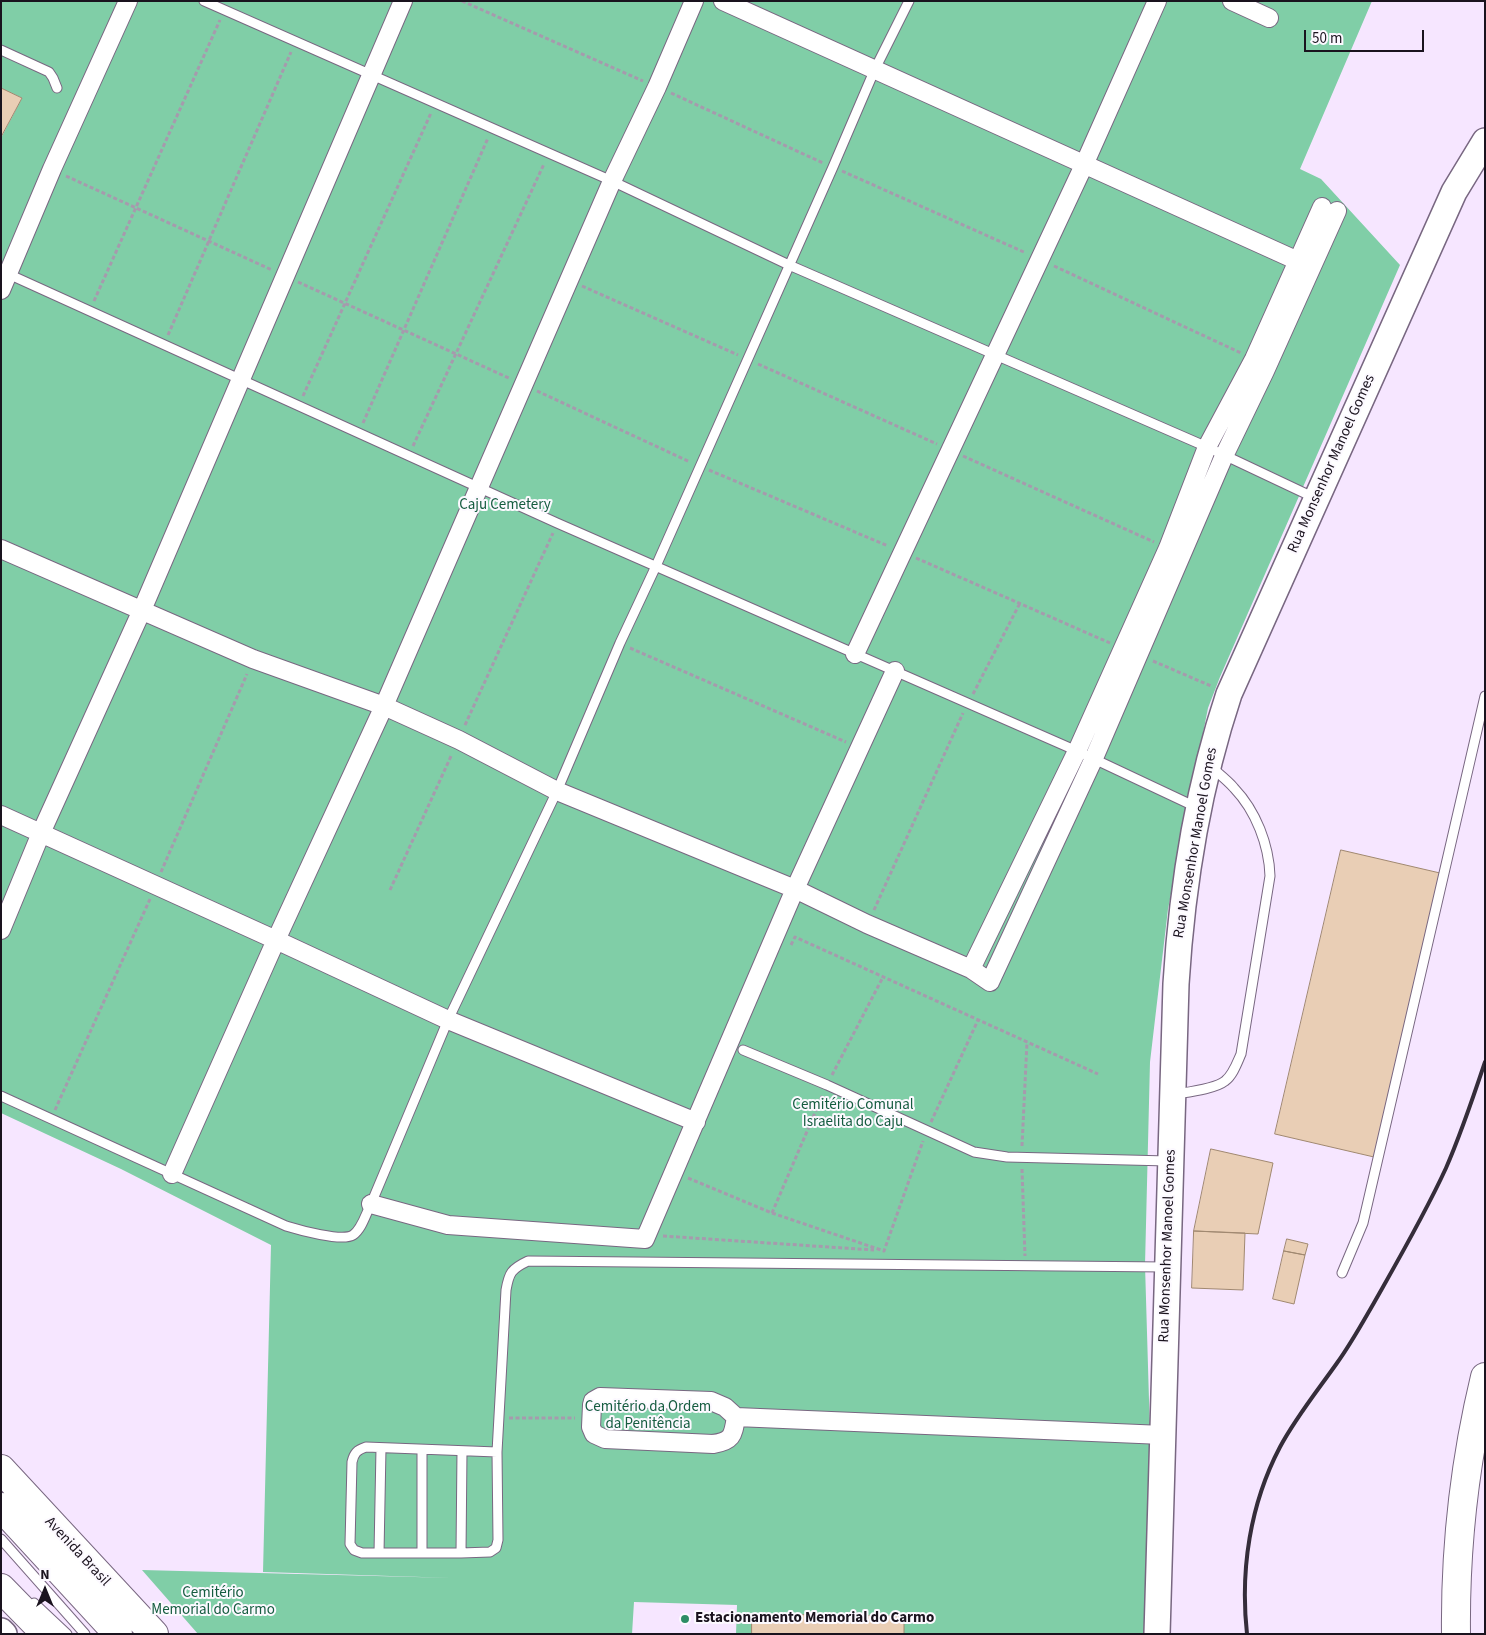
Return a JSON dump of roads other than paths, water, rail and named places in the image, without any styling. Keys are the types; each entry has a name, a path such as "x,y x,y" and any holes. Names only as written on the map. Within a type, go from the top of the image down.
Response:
{"highway":[{"path":"1456,1634 1457,1566 1471,1448 1485,1377"},
{"name":"Avenida Brasil","path":"1,1469 154,1634"},
{"name":"Avenida Brasil","path":"1,1506 118,1634"},
{"path":"1,1588 46,1634"},
{"path":"1,1614 22,1634"}],"street":[{"path":"3,278 128,1"},
{"path":"1,930 41,833 142,610 403,1"},
{"path":"172,1174 276,940 384,706 612,181 657,87 694,1"},
{"path":"723,1 1298,261"},
{"path":"855,654 1084,165 1157,1"},
{"path":"1232,1 1269,18"},
{"name":"Rua Monsenhor Manoel Gomes","path":"1157,1634 1164,1435 1166,1267 1179,926 1208,764 1214,738 1229,694 1454,192 1485,141"},
{"path":"1,549 253,660 384,706 459,740 557,791 795,889 867,924 971,969 990,982 1094,758 1130,652 1207,447 1254,359 1298,261 1329,209 1265,372 1130,652 1077,751 971,969"},
{"path":"371,1204 448,1225 644,1239 795,889 895,671"},
{"path":"1,815 448,1020 696,1122"},
{"path":"736,1417 733,1433 730,1437 714,1444 605,1439 592,1432 591,1418 593,1401 600,1397 711,1401 724,1407 736,1417 1164,1435"}],"lane":[{"path":"204,1 612,181 789,265 1207,447 1316,499"},
{"path":"1,1096 286,1226 324,1236 347,1237 354,1235 371,1204 448,1020 557,791 620,643 748,360 875,69 909,1"},
{"path":"1,50 48,72 54,78 57,88"},
{"path":"3,278 90,311 557,523 1094,758 1199,808"},
{"path":"1342,1273 1363,1223 1485,696"},
{"path":"1173,1094 1198,1091 1224,1082 1233,1071 1241,1054 1270,876 1267,847 1248,806 1235,788 1208,764"},
{"path":"743,1050 827,1085 974,1152 1022,1158 1171,1161"},
{"path":"497,1452 366,1447 359,1449 353,1455 351,1476 350,1544 354,1550 362,1553 490,1552 496,1548 498,1540 497,1452 506,1290 509,1274 518,1266 528,1261 1166,1267"},
{"path":"379,1553 381,1448"},
{"path":"422,1450 422,1553"},
{"path":"461,1553 462,1451"},
{"path":"1,1539 85,1634"},
{"path":"28,1596 67,1634"}],"railway":[{"path":"1247,1634 1245,1610 1246,1562 1255,1514 1261,1491 1270,1469 1293,1425 1355,1336 1438,1186 1467,1116 1485,1062"}],"place":[{"name":"Estacionamento Memorial do Carmo","path":"685,1619"}],"park label":[{"name":"Caju Cemetery","path":"505,506"},
{"name":"Cemitério Comunal Israelita do Caju","path":"853,1114"},
{"name":"Cemitério da Ordem da Penitência","path":"648,1416"},
{"name":"Cemitério Memorial do Carmo","path":"213,1602"}]}
